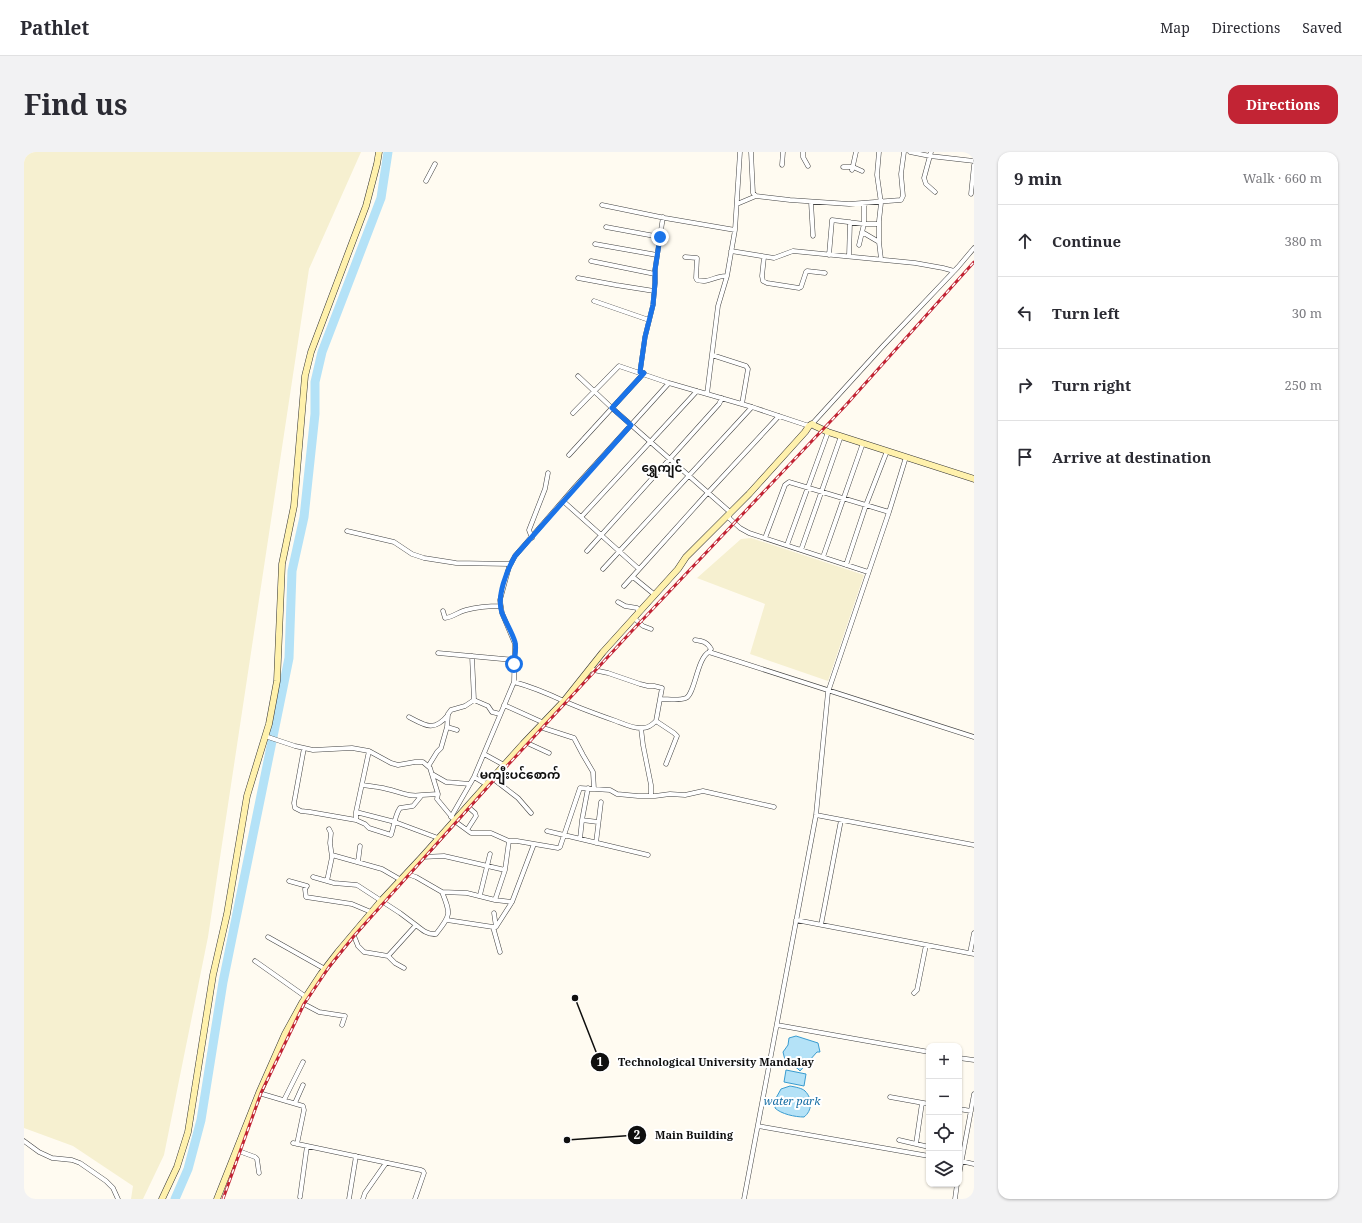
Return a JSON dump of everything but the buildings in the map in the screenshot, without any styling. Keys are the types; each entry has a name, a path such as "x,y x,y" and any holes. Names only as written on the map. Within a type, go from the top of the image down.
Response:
{"street":[{"path":"162,1199 177,1167 188,1132 212,974 227,914 247,796 267,737 277,681 282,564 294,506 305,376 311,352 366,206 379,152"},
{"path":"707,394 718,306 727,276 735,230 740,152"},
{"path":"751,152 753,193 756,196"},
{"path":"782,165 783,152"},
{"path":"803,152 803,157 808,166"},
{"path":"853,169 856,152"},
{"path":"879,152 877,175 881,202 879,224 881,259"},
{"path":"737,204 756,196 811,202 849,204 901,200 903,196 902,166 904,152"},
{"path":"910,152 974,161"},
{"path":"946,158 947,152"},
{"path":"931,154 924,178 926,184 935,192"},
{"path":"426,181 435,164"},
{"path":"971,194 974,165"},
{"path":"843,167 862,171"},
{"path":"897,186 902,180"},
{"path":"811,202 813,236"},
{"path":"860,245 864,224 864,203"},
{"path":"602,205 663,218 735,230"},
{"path":"569,455 642,373 663,218"},
{"path":"829,255 832,220 864,224 879,224"},
{"path":"849,256 850,222"},
{"path":"606,227 660,237"},
{"path":"862,232 879,242"},
{"path":"595,244 657,255"},
{"path":"218,1199 259,1093 285,1034 306,997 325,969 354,932 422,857 453,819 467,806 564,701 589,669 678,569 686,557 761,481 974,248"},
{"path":"731,251 774,258 793,251 849,256 915,263 954,271"},
{"path":"764,256 762,281 767,283 799,288 803,285 807,271 825,273"},
{"path":"685,258 697,258 697,280 703,282 709,281 716,277 727,276"},
{"path":"591,261 655,274"},
{"path":"578,278 654,291"},
{"path":"594,301 649,320"},
{"path":"712,355 746,366 748,369 742,404"},
{"path":"573,413 619,366 669,383 752,406 779,416 815,426 828,432 974,478"},
{"path":"578,376 594,392 730,512"},
{"path":"453,819 474,777 514,682 515,644 502,613 500,600 511,564 515,556 563,501 669,383"},
{"path":"582,516 697,391"},
{"path":"587,551 719,404 722,398"},
{"path":"603,569 752,406"},
{"path":"624,586 779,416"},
{"path":"787,545 828,432"},
{"path":"801,550 841,436"},
{"path":"823,558 863,443"},
{"path":"846,565 866,505 887,451"},
{"path":"744,1199 816,815 828,690 889,512 906,457"},
{"path":"532,538 529,530 545,489 548,473"},
{"path":"765,538 785,485 788,482 793,482 889,512"},
{"path":"563,501 582,516 639,569"},
{"path":"730,512 729,518 740,528 749,533 868,572"},
{"path":"347,530 394,542 412,554 424,558 456,563 511,564"},
{"path":"633,577 655,595"},
{"path":"618,602 625,606 637,608 639,612"},
{"path":"443,611 445,618 467,609 501,606"},
{"path":"634,618 643,626 651,629"},
{"path":"660,699 681,699 687,698 690,694 703,659 706,653 711,649 707,644 696,640"},
{"path":"709,652 974,737"},
{"path":"438,653 514,660"},
{"path":"472,656 474,700"},
{"path":"514,682 531,686 564,701 613,720 641,728 652,725 656,721 662,688 640,684 608,673 589,669"},
{"path":"474,700 488,706 492,712 500,714"},
{"path":"409,716 422,724 436,726 442,722 450,710 465,706 474,700"},
{"path":"504,705 542,725 574,738 582,755 593,772 594,789"},
{"path":"429,765 441,748 447,727 448,714"},
{"path":"656,721 677,736 666,764"},
{"path":"447,727 457,730"},
{"path":"641,728 651,785 651,796"},
{"path":"267,737 313,750 352,748 369,751 391,763 398,765 423,762 429,765 438,794 437,799 453,819 467,830 474,834 491,834 509,841 559,848 579,788 610,790 617,794 651,796 670,794 685,795 702,791 774,807"},
{"path":"525,742 549,753"},
{"path":"304,748 294,804 295,808 301,811 356,820 365,824 369,828 391,835 396,813 400,808 413,806 422,795"},
{"path":"356,820 356,812 369,751"},
{"path":"484,754 504,765"},
{"path":"432,774 446,782 470,784"},
{"path":"474,777 486,784"},
{"path":"492,778 518,798 532,813"},
{"path":"362,785 387,789 413,796 438,794"},
{"path":"580,839 588,788"},
{"path":"596,843 601,802"},
{"path":"467,806 475,813 476,816 467,830"},
{"path":"356,812 395,822 438,838"},
{"path":"816,815 974,845"},
{"path":"582,820 598,822"},
{"path":"821,925 841,820"},
{"path":"327,881 332,855 330,844 331,833 329,829"},
{"path":"547,831 648,854"},
{"path":"495,900 505,870 509,841"},
{"path":"495,927 512,902 534,844"},
{"path":"358,862 360,846"},
{"path":"480,895 490,854"},
{"path":"332,855 382,870 401,880"},
{"path":"422,857 444,856 505,870"},
{"path":"407,874 416,877 442,892 467,893 480,895 495,900 512,902"},
{"path":"313,877 327,881 357,885 400,913 424,932 434,934 436,934 448,917 448,908 442,892"},
{"path":"289,881 307,886 305,889 306,898 334,900 352,904 371,912"},
{"path":"494,913 500,952"},
{"path":"447,920 495,927"},
{"path":"796,920 972,953 974,933"},
{"path":"388,956 416,925"},
{"path":"354,932 358,946 364,952 388,956 395,963 404,968"},
{"path":"268,937 325,969"},
{"path":"914,994 917,990 926,945"},
{"path":"255,961 306,997"},
{"path":"302,1003 319,1012 345,1016 342,1025"},
{"path":"777,1025 926,1051"},
{"path":"962,1058 974,1060"},
{"path":"284,1100 303,1062"},
{"path":"295,1104 303,1085"},
{"path":"259,1093 301,1105 304,1108 295,1144 423,1171 415,1199"},
{"path":"961,1151 974,1094"},
{"path":"890,1098 926,1104"},
{"path":"916,1144 922,1103"},
{"path":"962,1110 971,1111"},
{"path":"758,1126 926,1155"},
{"path":"899,1140 926,1146"},
{"path":"24,1141 39,1152 52,1158 72,1160 80,1163 106,1181 113,1188 118,1199"},
{"path":"300,1197 307,1146"},
{"path":"236,1150 255,1157 257,1159 259,1173"},
{"path":"349,1199 356,1156"},
{"path":"962,1161 974,1164"},
{"path":"363,1199 365,1193 386,1164"},
{"path":"955,1199 957,1187"}],"shaded area":[{"path":"24,152 361,152 309,269 208,937 164,1155 143,1199 131,1199 133,1186 73,1146 24,1128"},
{"path":"751,538 864,575 828,681 750,654 765,604 697,578 741,539"}],"water":[{"path":"796,1036 818,1043 820,1052 817,1052 800,1071 797,1068 786,1064 783,1052 788,1045 789,1038"},
{"path":"786,1070 806,1074 804,1086 784,1082"},
{"name":"water park","path":"790,1086 804,1090 808,1094 810,1108 809,1112 804,1117 788,1115 775,1108 776,1098 781,1089"}],"waterway":[{"path":"175,1199 188,1169 201,1120 223,982 289,658 292,571 304,517 315,414 315,382 322,352 381,198 388,152"}],"railway":[{"path":"223,1199 261,1093 304,1004 329,967 354,936 494,780 630,633 846,405 974,262"}],"place":[{"name":"Technological University Mandalay","path":"575,998"},
{"name":"Main Building","path":"567,1140"}],"district":[{"name":"ရွှေကျင်","path":"662,468"},
{"name":"မကျီးပင်စောက်","path":"520,775"}],"route":[{"path":"514,664 515,644 502,613 500,600 509,567 515,556 631,425 612,408 644,373 640,372 645,337 653,305 655,270 660,237"}]}
